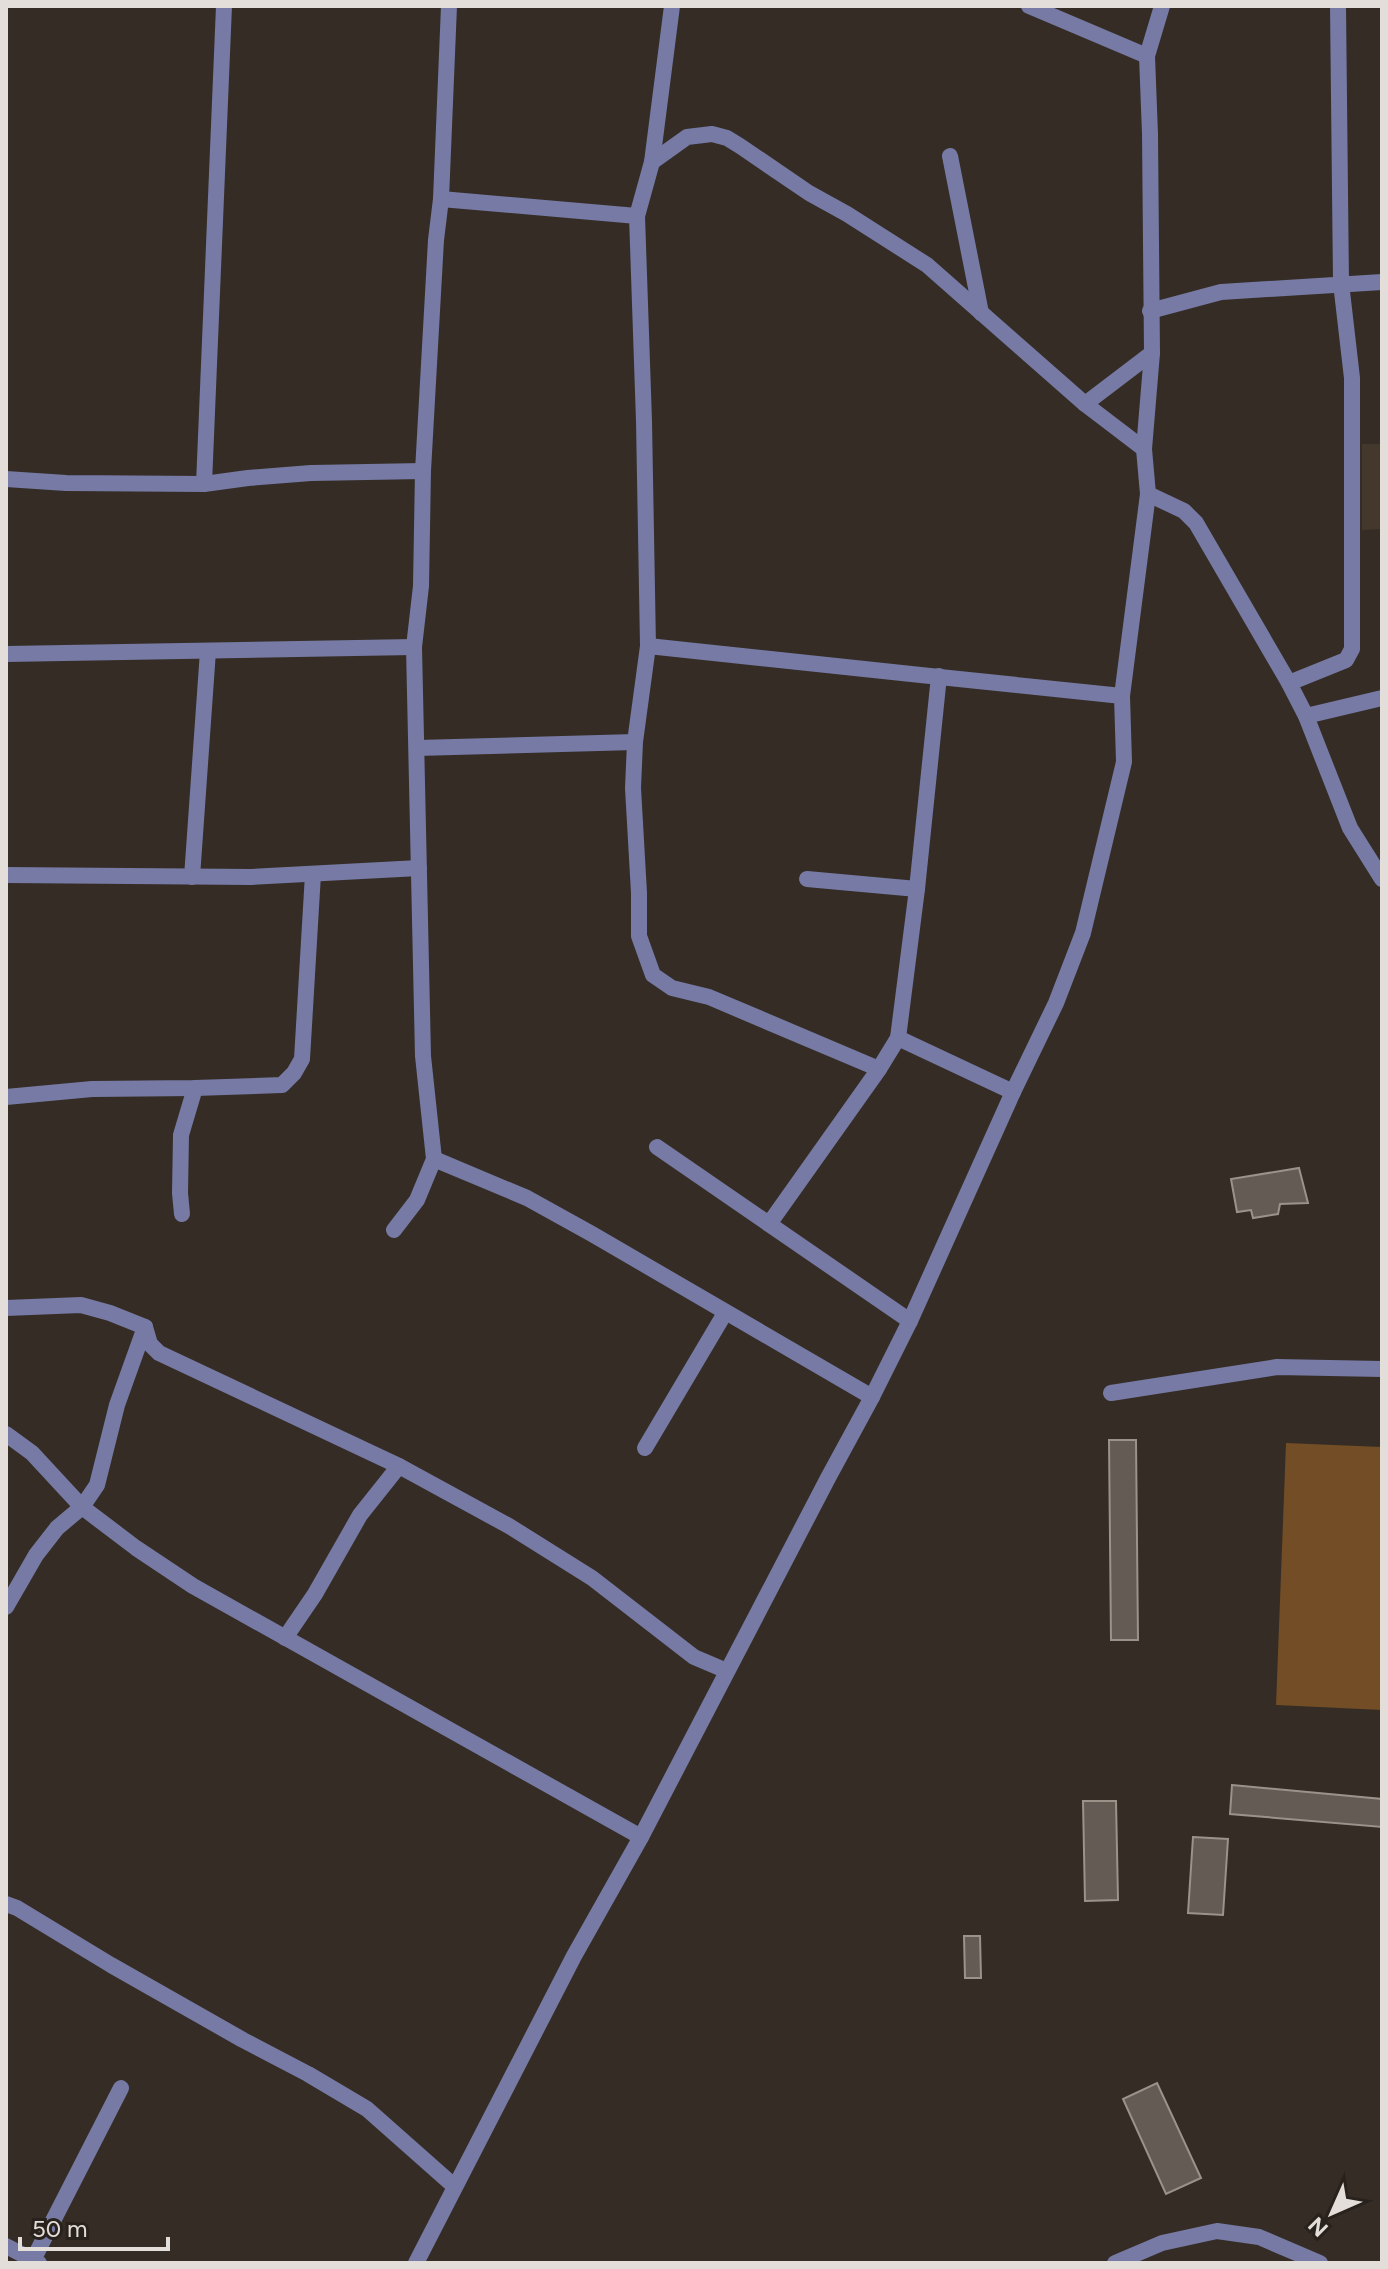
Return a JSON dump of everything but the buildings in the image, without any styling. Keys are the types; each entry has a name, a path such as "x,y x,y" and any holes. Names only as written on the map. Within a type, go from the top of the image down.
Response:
{"street":[{"path":"204,484 224,6"},
{"path":"394,1230 417,1200 434,1159 423,1056 414,647 421,586 423,471 441,199 449,6"},
{"path":"672,6 652,162 637,216 648,646 635,742 633,788 639,936 653,975 672,988 709,997 879,1069"},
{"path":"1029,6 1147,56"},
{"path":"416,2263 574,1956 641,1837 872,1397 1056,1003 1083,933 1124,762 1122,696 1148,494 1144,449 1152,353 1147,56 1162,6"},
{"path":"1289,683 1346,660 1352,649 1352,378 1341,283 1338,6"},
{"path":"652,162 687,137 712,134 727,138 809,193 927,265 1085,404 1144,449"},
{"path":"950,156 981,313"},
{"path":"441,199 637,216"},
{"path":"1150,311 1221,292 1382,282"},
{"path":"1085,404 1152,353"},
{"path":"6,479 66,483 204,484 311,473 423,471"},
{"path":"1148,494 1184,511 1196,523 1289,683 1306,716 1350,828 1382,879"},
{"path":"648,646 1122,696"},
{"path":"6,654 414,647"},
{"path":"192,877 208,651"},
{"path":"769,1224 898,1038 939,676"},
{"path":"1306,716 1382,698"},
{"path":"417,748 635,742"},
{"path":"6,875 251,877 419,868"},
{"path":"6,1097 92,1089 282,1085 302,1059 313,874"},
{"path":"807,879 917,889"},
{"path":"898,1038 1013,1092"},
{"path":"182,1214 181,1135 195,1088"},
{"path":"657,1147 910,1321"},
{"path":"434,1159 527,1198 872,1397"},
{"path":"6,1308 81,1305 145,1327"},
{"path":"645,1448 725,1313"},
{"path":"145,1327 150,1344 159,1353 399,1466 509,1526 592,1578 694,1657 727,1671"},
{"path":"7,1603 36,1555 57,1528 82,1507 97,1485 117,1405 145,1327"},
{"path":"1111,1393 1277,1367 1382,1369"},
{"path":"6,1434 32,1453 82,1507 193,1586 641,1837"},
{"path":"285,1638 315,1594 360,1515 399,1466"},
{"path":"6,1904 367,2109 454,2186"},
{"path":"6,2246 36,2261 121,2088"},
{"path":"1115,2263 1162,2243 1217,2231 1259,2237 1320,2263"}],"shaded area":[{"path":"1362,444 1382,444 1382,529 1362,530"},
{"path":"1286,1443 1382,1447 1382,1710 1276,1705"}]}
